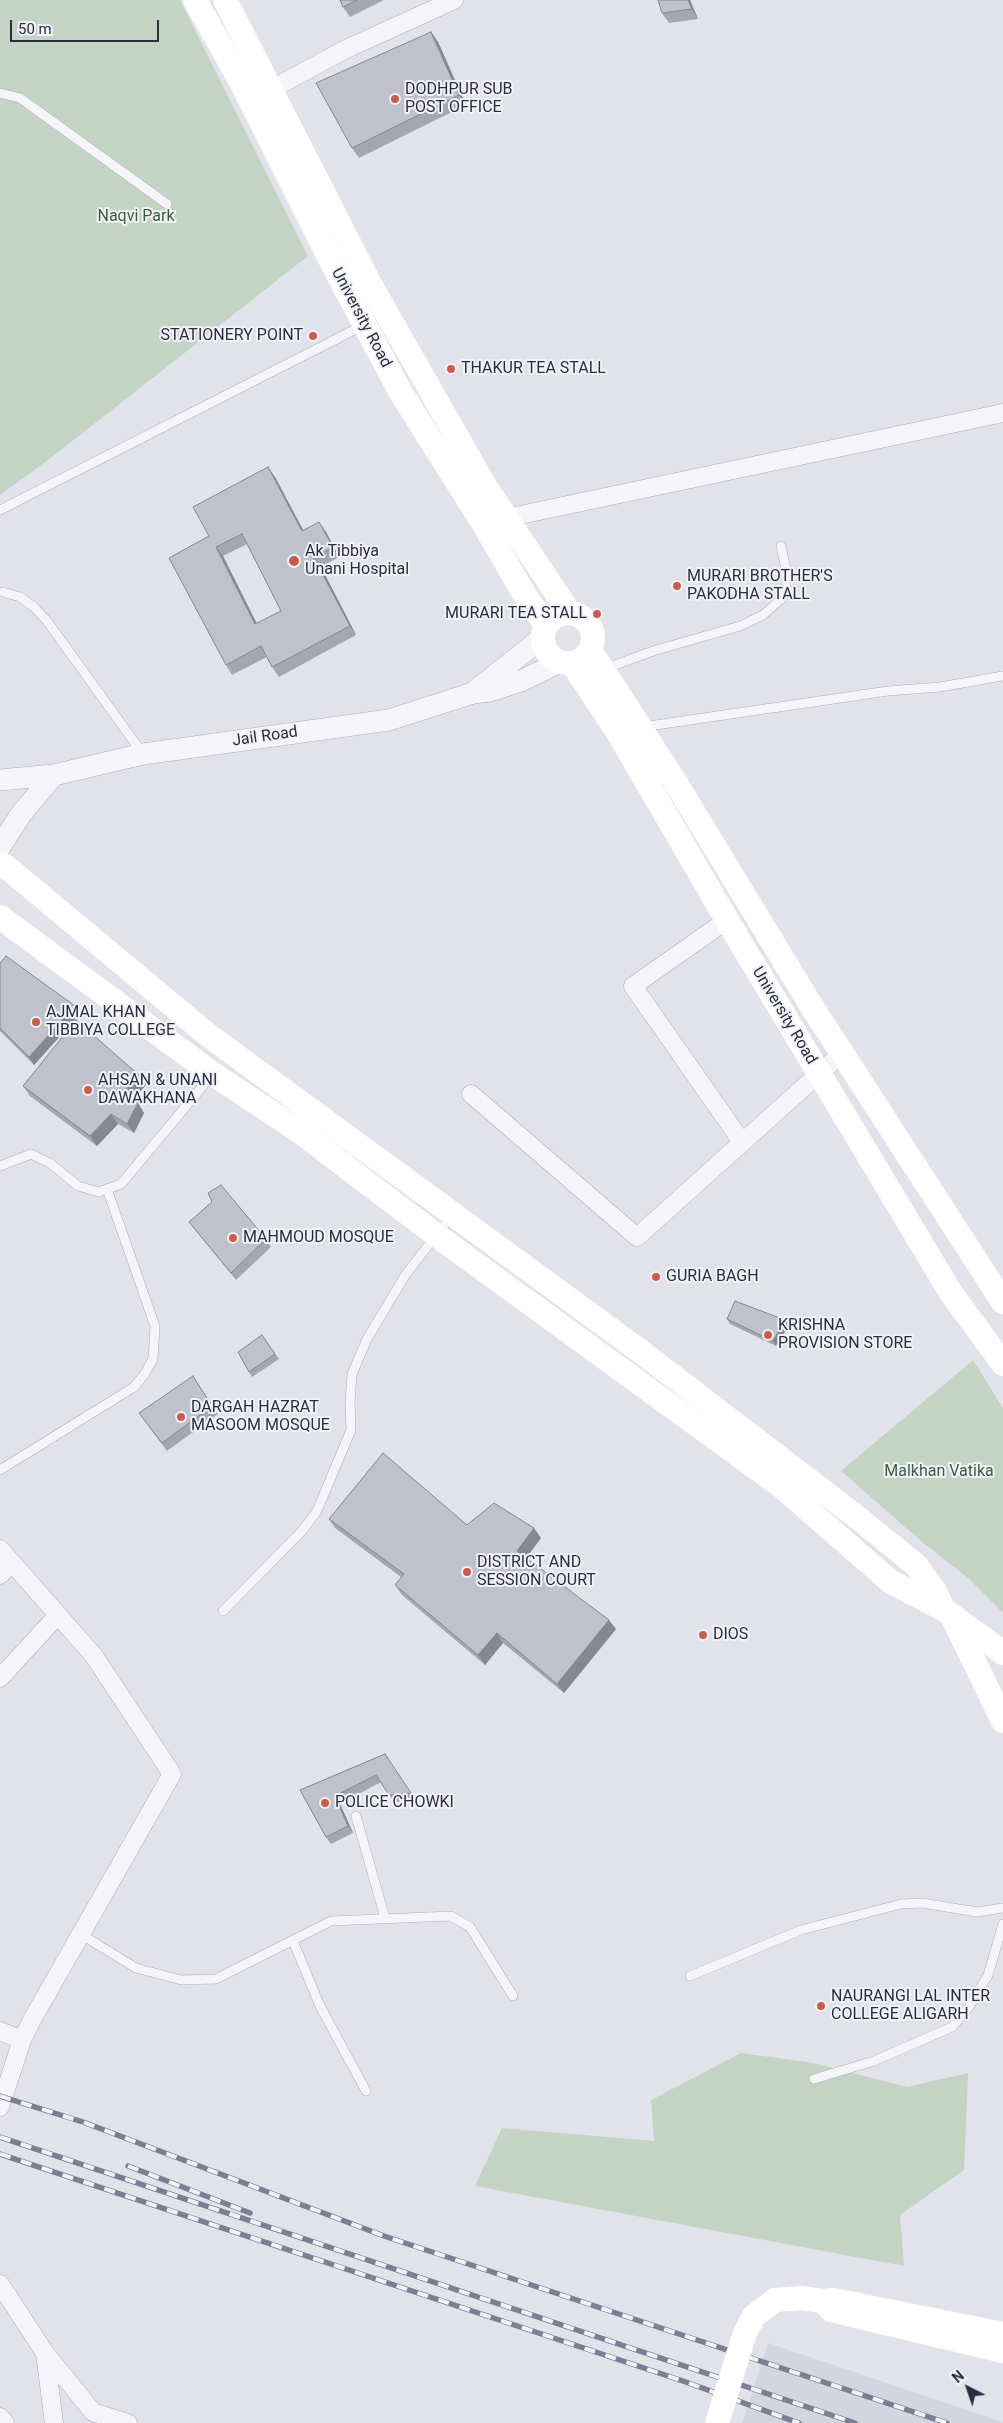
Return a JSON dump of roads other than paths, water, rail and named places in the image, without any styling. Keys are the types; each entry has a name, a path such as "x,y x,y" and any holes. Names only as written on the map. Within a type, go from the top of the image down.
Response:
{"main road":[{"name":"University Road","path":"195,0 241,82 401,393 480,518 544,631"},
{"name":"University Road","path":"225,0 370,284 485,486 569,612"},
{"path":"569,612 585,618 593,634 581,661 550,657 544,648 544,631 555,616 569,612"},
{"name":"University Road","path":"581,661 640,727 842,1053 1003,1302"},
{"name":"University Road","path":"581,661 617,732 950,1293 1003,1364"},
{"path":"1,860 208,1035 640,1351 853,1514 916,1565 935,1591 948,1614 1003,1721"},
{"path":"0,917 213,1074 299,1131 436,1235 781,1486 891,1582 948,1614 1003,1652"},
{"path":"716,2423 745,2333 754,2316 775,2300 801,2298 823,2301 834,2300 1003,2334"},
{"path":"823,2301 831,2310 1003,2351"}],"street":[{"path":"270,90 344,50 454,0"},
{"path":"506,518 1003,413"},
{"name":"Jail Road","path":"473,693 544,631"},
{"name":"Jail Road","path":"0,780 54,775 144,754 389,720 581,661"},
{"path":"1,860 21,814 54,775"},
{"path":"727,920 633,986 742,1142"},
{"path":"471,1094 637,1237 842,1053"},
{"path":"0,1548 6,1569 58,1615 94,1656 172,1774 33,2018 22,2040 0,2107"},
{"path":"0,1678 58,1615"},
{"path":"0,2031 22,2040"},
{"path":"0,2284 44,2353 93,2412 128,2423"},
{"path":"44,2353 54,2423"},
{"path":"0,2417 5,2423"}],"lane":[{"path":"1,93 20,98 167,204"},
{"path":"0,510 365,325"},
{"path":"581,661 653,651 740,626 763,615 780,600 786,585 786,569 781,546"},
{"path":"3,592 20,597 34,607 47,621 144,754"},
{"path":"640,727 888,691 940,687 1003,676"},
{"path":"0,1166 31,1154 50,1163 78,1186 99,1192 121,1184 213,1074"},
{"path":"0,1470 134,1387 144,1375 153,1359 155,1326 107,1189"},
{"path":"224,1611 302,1531 317,1511 351,1430 352,1374 367,1339 406,1274 453,1214"},
{"path":"356,1816 385,1918"},
{"path":"690,1976 801,1930 901,1904 922,1903 978,1912 1003,1908"},
{"path":"82,1934 136,1968 181,1980 216,1979 331,1921 451,1916 470,1927 513,1996"},
{"path":"814,2079 874,2061 927,2040 952,2027 969,2007 988,1976 1003,1924"},
{"path":"293,1941 320,2006 366,2091"}],"railway":[{"path":"0,2096 83,2122 384,2236 947,2423"},
{"path":"0,2137 855,2423"},
{"path":"0,2154 683,2381 799,2423"},
{"path":"128,2166 250,2213"}],"place":[{"name":"DODHPUR SUB POST OFFICE","path":"395,99"},
{"name":"STATIONERY POINT","path":"313,336"},
{"name":"THAKUR TEA STALL","path":"451,369"},
{"name":"Ak Tibbiya Unani Hospital","path":"294,561"},
{"name":"MURARI BROTHER'S PAKODHA STALL","path":"677,586"},
{"name":"MURARI TEA STALL","path":"597,614"},
{"name":"AJMAL KHAN TIBBIYA COLLEGE","path":"36,1022"},
{"name":"AHSAN & UNANI DAWAKHANA","path":"88,1090"},
{"name":"MAHMOUD MOSQUE","path":"233,1238"},
{"name":"GURIA BAGH","path":"656,1277"},
{"name":"KRISHNA PROVISION STORE","path":"768,1335"},
{"name":"DARGAH HAZRAT MASOOM MOSQUE","path":"181,1417"},
{"name":"DISTRICT AND SESSION COURT","path":"467,1572"},
{"name":"DIOS","path":"703,1635"},
{"name":"POLICE CHOWKI","path":"325,1803"},
{"name":"NAURANGI LAL INTER COLLEGE ALIGARH","path":"821,2006"}],"park label":[{"name":"Naqvi Park","path":"136,217"},
{"name":"Malkhan Vatika","path":"939,1472"}]}
